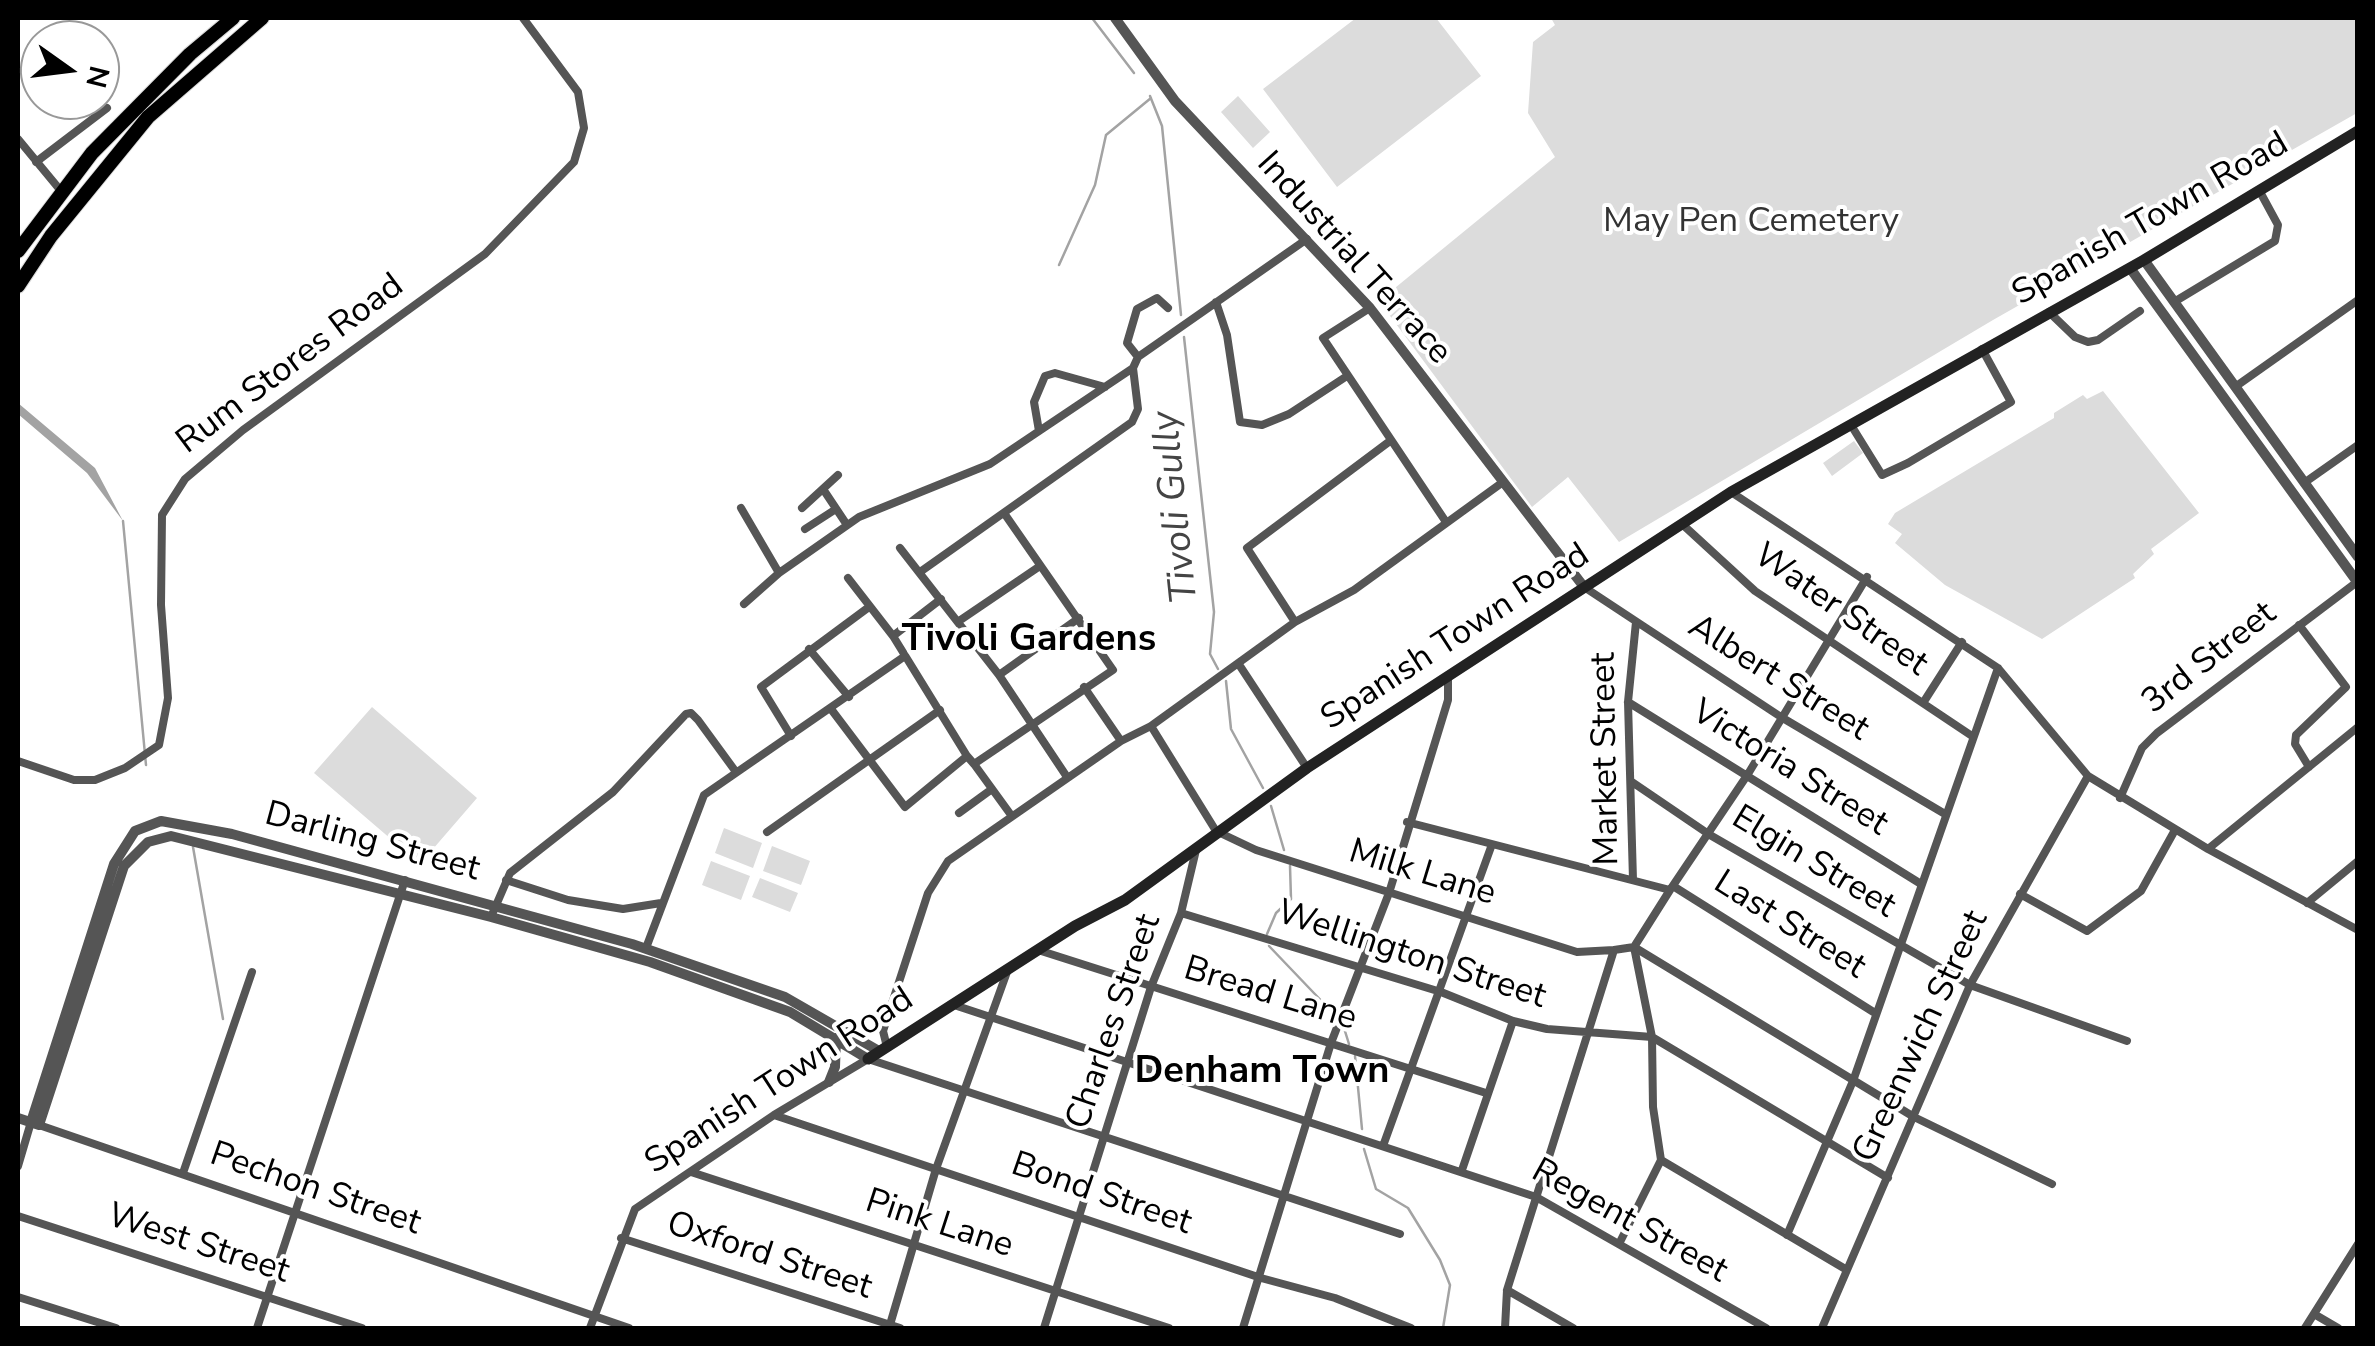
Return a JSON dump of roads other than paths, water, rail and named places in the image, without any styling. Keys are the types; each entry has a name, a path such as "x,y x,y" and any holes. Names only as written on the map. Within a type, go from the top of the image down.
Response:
{"highway":[{"path":"18,250 92,152 176,68 234,18"},
{"path":"18,286 51,236 148,117 262,18"}],"main road":[{"name":"Spanish Town Road","path":"878,1052 1008,968 1125,900 1307,768 1731,492 2144,260 2358,130"}],"street":[{"name":"Rum Stores Road","path":"18,760 74,780 95,780 124,768 160,745 168,698 160,605 162,515 185,479 243,430 485,254 574,162 584,128 583,110 569,76 522,18"},
{"name":"Industrial Terrace","path":"1115,18 1175,100 1370,308 1584,586"},
{"path":"36,162 90,120"},
{"path":"18,139 62,191"},
{"path":"2174,302 2275,241 2278,226 2259,190"},
{"path":"920,572 1132,422 1138,408 1133,368 1138,357 1307,239"},
{"path":"2144,260 2358,557"},
{"path":"2130,268 2357,582"},
{"path":"1138,357 1127,343 1137,309 1157,298 1168,308"},
{"path":"2235,388 2358,300"},
{"path":"1216,302 1240,422 1262,425 1289,414 1346,376"},
{"path":"1370,308 1323,338 1446,522"},
{"path":"2049,312 2075,337 2088,342 2098,340 2140,312"},
{"path":"1850,424 1882,475 1908,463 2011,402 1982,350"},
{"path":"744,604 779,572 879,507 990,464 1133,368"},
{"path":"1039,431 1034,402 1045,376 1055,373 1106,386"},
{"path":"1295,622 1248,548 1390,442"},
{"path":"2304,483 2358,445"},
{"path":"802,508 825,492 838,475"},
{"path":"1400,1234 963,1091 878,1052 928,894 948,861 1011,815 1151,726 1295,622 1354,590 1503,482"},
{"path":"825,492 848,526"},
{"path":"1731,492 1867,578 1998,668 2088,776 2208,849 2358,930"},
{"path":"741,508 779,572"},
{"path":"805,529 836,508"},
{"path":"831,708 904,807 1113,670 1004,513"},
{"name":"Water Street","path":"1682,524 1755,591 1972,736"},
{"path":"900,548 1000,675 1067,778"},
{"path":"960,620 1040,566"},
{"path":"848,578 893,636 971,760 1011,815"},
{"path":"1671,888 1748,774 1867,578"},
{"name":"3rd Street","path":"2120,798 2142,748 2157,733 2357,582"},
{"name":"Albert Street","path":"1584,586 1781,717 1945,814"},
{"path":"893,636 940,599"},
{"path":"791,736 761,687 869,607"},
{"path":"1000,675 1078,618"},
{"name":"Market Street","path":"1634,947 1671,888 1633,880 1628,702 1636,622"},
{"path":"2300,625 2346,687 2296,735 2295,744 2309,767"},
{"path":"1923,703 1962,642"},
{"path":"809,649 848,696"},
{"path":"646,948 700,801 905,656"},
{"path":"1238,662 1307,768"},
{"name":"Greenwich Street","path":"1787,1235 1853,1082 1998,668"},
{"path":"1243,1328 1332,1043 1389,893 1407,822 1448,700 1448,677"},
{"path":"1084,687 1121,742"},
{"name":"Victoria Street","path":"1628,702 1921,884"},
{"path":"767,832 868,757 940,710"},
{"path":"492,911 506,880 543,845 624,782 686,714 691,713 698,720 736,772"},
{"path":"1151,726 1216,831"},
{"path":"2208,849 2358,728"},
{"name":"Greenwich Street","path":"1822,1328 1970,985 2088,776"},
{"name":"Elgin Street","path":"1632,782 1710,834 1970,985 2127,1041"},
{"path":"959,813 992,789"},
{"name":"Darling Street","path":"35,1123 114,864 125,842 142,827 161,820 232,834 405,880 781,1008 836,1038 878,1052"},
{"path":"1407,822 1491,847 1633,880"},
{"path":"2020,894 2087,931 2141,891 2175,830"},
{"name":"Milk Lane","path":"1216,831 1256,850 1577,952 1634,947"},
{"path":"229,847 232,834"},
{"name":"Darling Street","path":"55,1061 131,856 148,842 171,836 229,847 402,894 646,948 785,997 878,1052"},
{"name":"Charles Street","path":"1044,1328 1151,988 1181,913 1197,846"},
{"path":"1383,1146 1491,847"},
{"path":"2307,903 2358,861"},
{"path":"257,1328 405,880"},
{"path":"506,880 568,900 623,909 661,903"},
{"name":"Last Street","path":"1671,888 1875,1013"},
{"name":"Wellington Street","path":"1181,913 1441,992 1513,1021 1652,1037 1888,1178"},
{"path":"1619,1244 1660,1160 1653,1107 1652,1037 1634,947"},
{"path":"1634,947 1914,1117 2052,1184"},
{"name":"Bread Lane","path":"1038,950 1486,1093"},
{"path":"1505,1328 1507,1290 1614,950"},
{"path":"893,1328 912,1246 936,1169 1008,968"},
{"path":"183,1173 252,972"},
{"name":"Regent Street","path":"950,1004 1536,1196 1766,1328"},
{"path":"1462,1170 1513,1021"},
{"path":"829,1082 836,1068 836,1038"},
{"name":"Spanish Town Road","path":"590,1328 634,1209 774,1115 878,1052"},
{"name":"Bond Street","path":"774,1115 1260,1278 1335,1298 1410,1328"},
{"name":"Pechon Street","path":"18,1118 630,1328"},
{"path":"18,1166 35,1123"},
{"path":"1660,1160 1847,1270"},
{"name":"Pink Lane","path":"692,1172 1169,1328"},
{"name":"West Street","path":"18,1216 362,1328"},
{"name":"Oxford Street","path":"621,1238 893,1328"},
{"path":"2305,1328 2358,1244"},
{"path":"1507,1290 1573,1328"},
{"path":"18,1297 116,1328"},
{"path":"2314,1314 2338,1328"}],"waterway":[{"name":"Tivoli Gully","path":"1092,18 1134,73"},
{"name":"Tivoli Gully","path":"1150,96 1162,126 1181,315"},
{"path":"1059,265 1095,185 1106,135 1151,98"},
{"name":"Tivoli Gully","path":"1184,337 1214,612 1210,654 1218,669"},
{"path":"123,521 146,765"},
{"name":"Tivoli Gully","path":"1226,681 1231,729 1263,788"},
{"name":"Tivoli Gully","path":"1271,806 1284,850"},
{"path":"193,847 223,1019"},
{"name":"Tivoli Gully","path":"1267,934 1276,913 1291,899 1290,866"},
{"name":"Tivoli Gully","path":"1269,946 1333,1013"},
{"name":"Tivoli Gully","path":"1344,1028 1349,1044"},
{"name":"Tivoli Gully","path":"1355,1056 1362,1129"},
{"name":"Tivoli Gully","path":"1364,1149 1376,1189 1408,1208 1440,1260 1450,1285 1443,1328"}],"district":[{"name":"Tivoli Gardens","path":"1029,641"},
{"name":"Denham Town","path":"1262,1073"}],"park label":[{"name":"May Pen Cemetery","path":"1751,223"}]}
